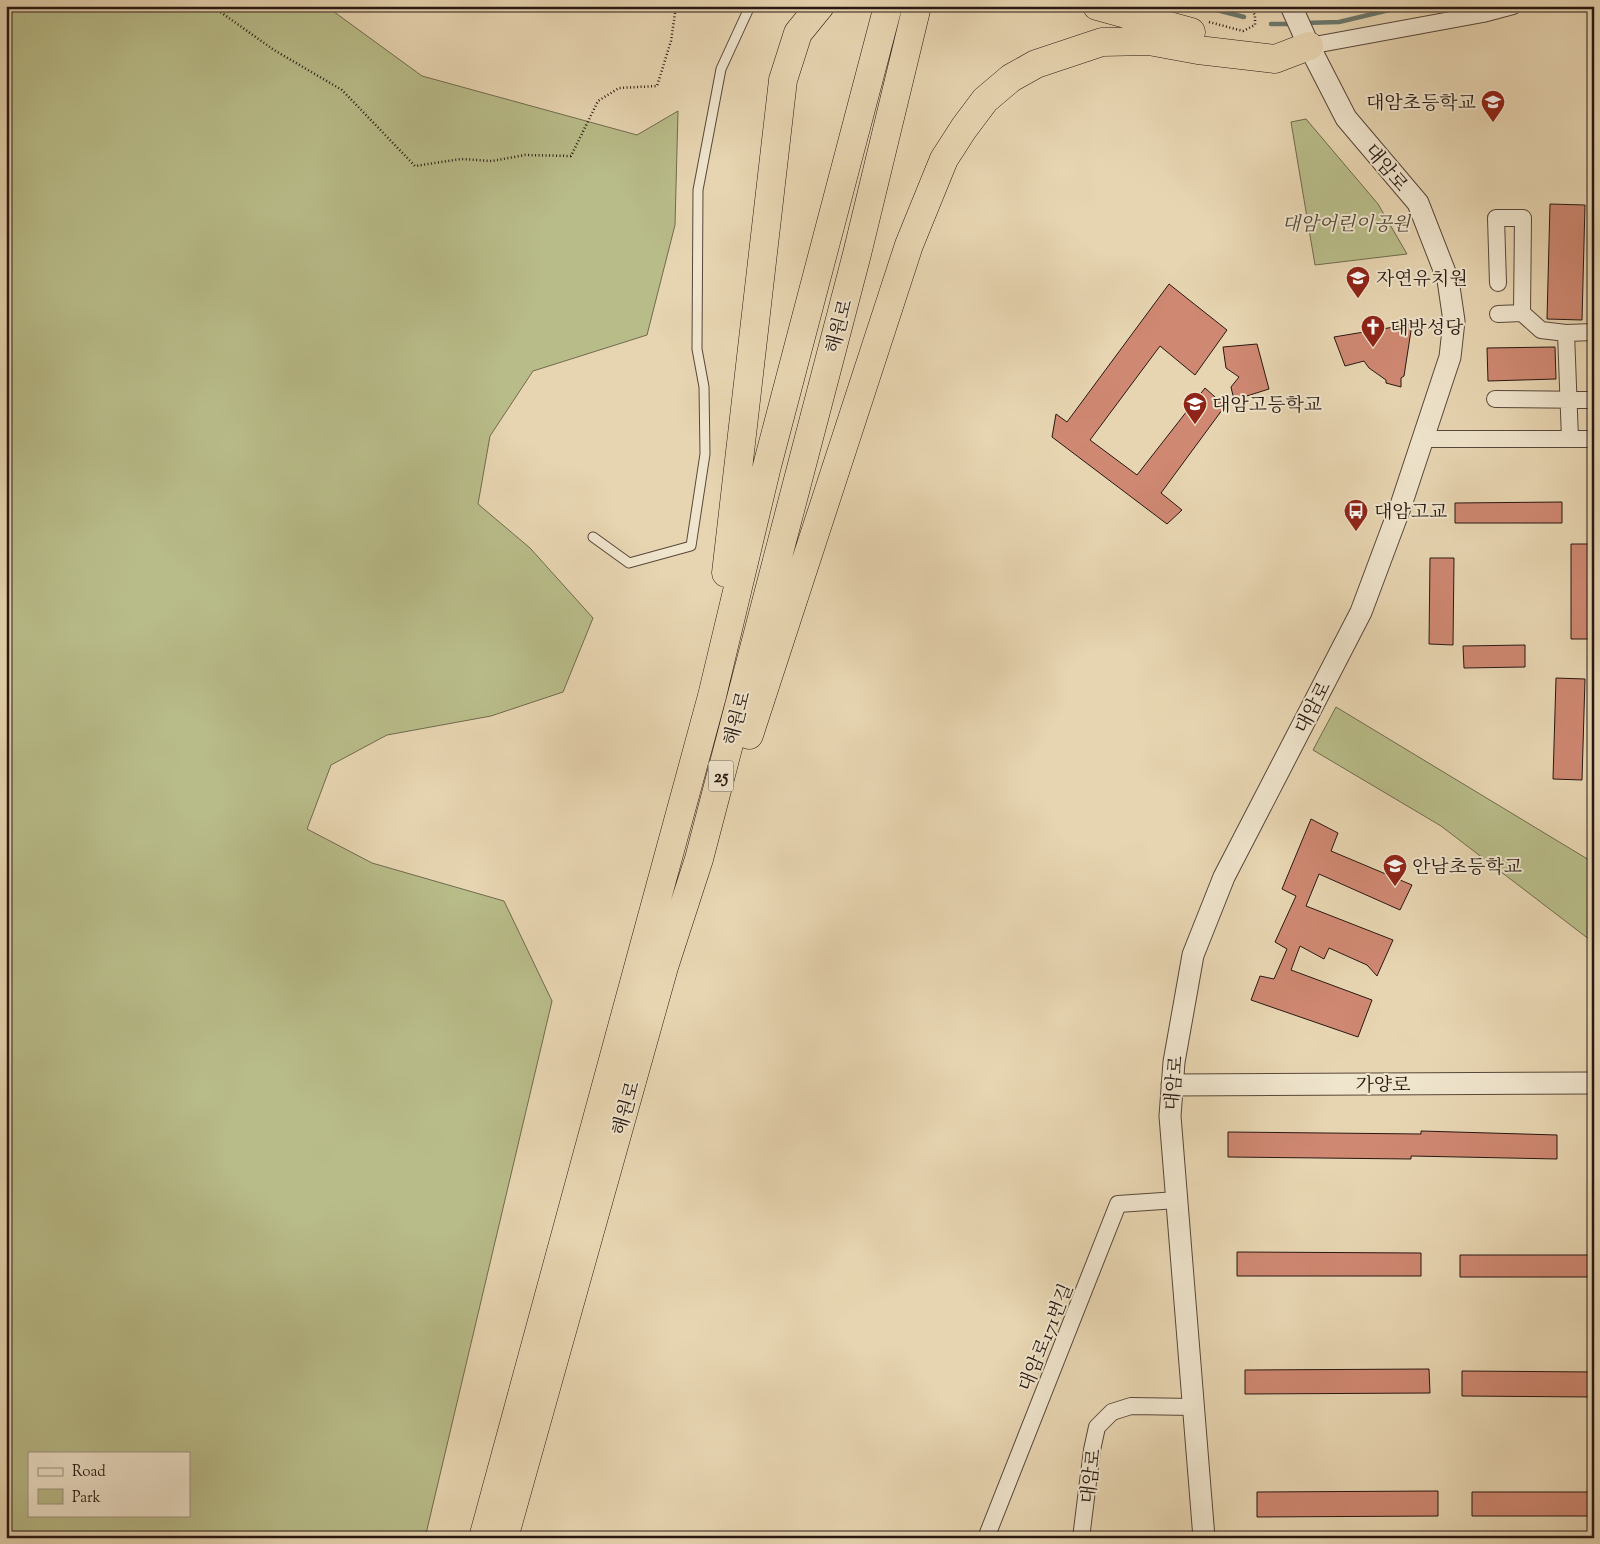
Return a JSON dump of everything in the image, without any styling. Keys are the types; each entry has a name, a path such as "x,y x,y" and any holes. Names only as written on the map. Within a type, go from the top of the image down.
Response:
{"highway":[{"path":"712,696 783,80 798,33 820,6"},
{"path":"1097,6 1194,33 1242,42 1276,59 1309,46"},
{"name":"해원로","path":"483,1538 712,696 767,466 888,7"},
{"name":"해원로","path":"504,1538 664,967 699,859 857,254 917,8"},
{"path":"699,859 748,738 909,245 944,159 964,128 985,100 1011,78 1036,64 1102,42 1150,41 1198,50 1242,42"}],"street":[{"name":"대암로","path":"1204,1538 1170,1116 1174,1062 1193,955 1224,877 1361,612 1424,439 1450,357 1454,321 1448,280 1418,203 1346,118 1291,6"},
{"path":"1309,46 1483,14 1513,6"},
{"path":"1498,284 1496,218 1524,218 1522,314"},
{"path":"1498,314 1522,314 1541,330 1566,333 1594,332"},
{"path":"1566,333 1567,400 1570,439"},
{"path":"1495,399 1594,400"},
{"path":"1424,439 1594,439"},
{"name":"가양로","path":"1172,1085 1594,1082"},
{"name":"대암로171번길","path":"986,1538 1118,1204 1177,1200"},
{"name":"대암로","path":"1081,1538 1092,1450 1097,1428 1112,1412 1131,1406 1194,1406"}],"lane":[{"path":"593,537 629,563 691,546 705,454 704,386 696,349 698,190 721,69 750,6"}],"path":[{"path":"212,6 274,50 342,90 415,166 461,159 492,161 525,155 571,156 598,101 619,88 657,86 671,41 676,6"},
{"path":"1238,6 1251,9 1255,14 1255,25 1242,42"}],"green space":[{"path":"6,6 326,6 422,76 637,135 678,111 675,225 647,335 533,371 490,436 478,504 530,548 593,618 563,692 491,716 387,735 331,765 307,829 372,863 504,901 552,1001 425,1538 6,1538"},
{"name":"대암어린이공원","path":"1306,119 1378,204 1407,254 1315,265 1291,122"},
{"path":"1336,707 1594,863 1594,943 1441,826 1313,750"}],"building":[{"path":"1550,204 1585,205 1582,320 1547,319"},
{"path":"1169,284 1227,330 1195,375 1160,346 1090,440 1137,475 1205,388 1225,406 1161,493 1182,510 1167,524 1052,437 1056,414 1067,422"},
{"name":"대방성당","path":"1412,324 1404,376 1401,378 1401,387 1386,383 1386,380 1369,368 1364,361 1345,366 1334,337"},
{"path":"1257,344 1269,389 1234,400 1231,387 1239,377 1226,368 1223,347"},
{"path":"1555,347 1556,379 1488,381 1487,348"},
{"path":"1562,502 1562,523 1455,523 1455,503"},
{"path":"1571,544 1594,544 1594,639 1571,639"},
{"path":"1430,558 1454,558 1453,645 1429,644"},
{"path":"1525,645 1525,667 1464,668 1463,646"},
{"path":"1556,678 1585,679 1582,780 1553,779"},
{"path":"1311,819 1338,833 1331,851 1412,885 1400,910 1319,874 1306,906 1393,940 1377,976 1367,965 1329,948 1324,959 1300,946 1291,970 1372,1000 1358,1037 1251,1000 1260,976 1274,979 1287,949 1275,942 1296,896 1282,889"},
{"path":"1421,1131 1557,1135 1557,1159 1411,1156 1411,1159 1228,1157 1228,1132 1421,1134"},
{"path":"1237,1252 1421,1253 1421,1276 1237,1276"},
{"path":"1460,1255 1594,1255 1594,1277 1460,1277"},
{"path":"1429,1369 1430,1393 1245,1394 1245,1370"},
{"path":"1462,1371 1594,1372 1594,1397 1462,1396"},
{"path":"1438,1491 1438,1516 1257,1517 1257,1492"},
{"path":"1472,1492 1594,1492 1594,1516 1472,1516"}],"waterway":[{"path":"1201,6 1244,17"},
{"path":"1304,23 1339,22 1406,6"},
{"path":"1271,24 1292,24"}],"place":[{"name":"대암초등학교","path":"1493,123"},
{"name":"자연유치원","path":"1358,299"},
{"name":"대방성당","path":"1373,348"},
{"name":"대암고등학교","path":"1195,425"},
{"name":"대암고교","path":"1356,532"},
{"name":"안남초등학교","path":"1395,887"}]}
